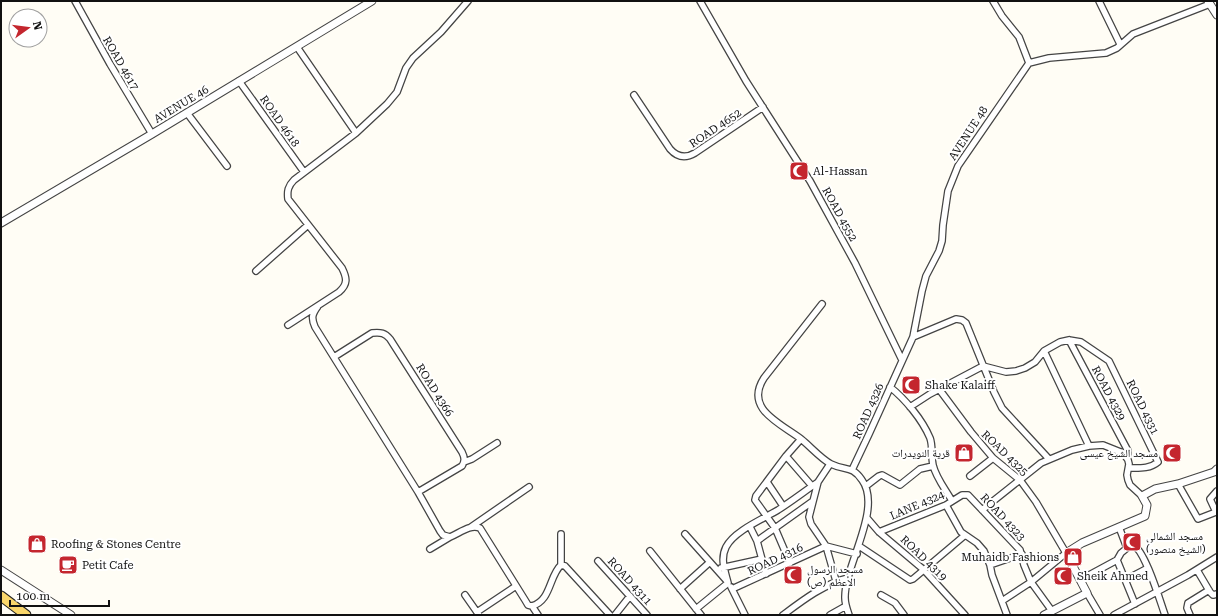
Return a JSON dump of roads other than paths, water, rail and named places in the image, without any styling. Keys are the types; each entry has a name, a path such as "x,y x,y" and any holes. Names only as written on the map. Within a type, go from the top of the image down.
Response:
{"main road":[{"path":"1,596 26,615"}],"street":[{"name":"ROAD 4617","path":"75,1 110,64 152,134"},
{"name":"AVENUE 46","path":"1,223 297,47 370,1"},
{"path":"288,325 345,287 346,280 342,268 288,199 287,192 289,185 356,133 387,104 397,92 406,68 413,58 441,32 468,1"},
{"name":"ROAD 4552","path":"700,1 722,41 763,108 801,164 842,238 902,360"},
{"path":"993,1 1002,16 1019,37 1029,63 1049,58 1106,54 1133,34 1209,3 1217,15"},
{"path":"1100,1 1120,44"},
{"path":"297,47 356,133"},
{"name":"AVENUE 48","path":"902,360 912,337 926,276 939,251 942,241 948,192 958,166 1029,63"},
{"name":"ROAD 4618","path":"239,81 304,172"},
{"name":"ROAD 4652","path":"634,95 670,149 681,157 686,157 695,153 763,108"},
{"path":"187,113 227,166"},
{"path":"256,271 308,225"},
{"path":"822,304 759,386 758,396 760,405 772,419 801,439 830,464 852,470 866,486 868,496 867,518 845,590 846,606 849,615"},
{"path":"318,306 313,313 312,319 315,327 418,492 440,532 447,537 450,537"},
{"path":"912,337 956,319 962,320 969,328 983,366 1002,408 1049,459"},
{"name":"ROAD 4366","path":"334,357 372,333 379,332 386,334 462,452 464,462"},
{"path":"910,408 939,389 983,366 1006,372 1016,371 1035,362 1044,351 1060,342 1069,340"},
{"name":"ROAD 4331","path":"1069,340 1081,342 1109,361 1158,462 1155,465 1145,468 1129,468"},
{"name":"ROAD 4329","path":"1069,340 1128,451 1127,458 1129,468 1127,474 1130,485 1142,496"},
{"path":"1044,351 1089,446"},
{"name":"ROAD 4326","path":"852,470 902,360"},
{"path":"890,386 910,408 929,436 932,444 933,466 952,501"},
{"name":"ROAD 4325","path":"939,389 971,432 993,458 1020,480 1036,502 1066,553"},
{"path":"790,563 775,528 755,500 756,496 786,456 801,439"},
{"path":"418,492 462,466 464,462 476,457 497,443"},
{"path":"982,510 1041,464 1049,459 1072,450 1102,445 1111,447 1123,453 1127,458"},
{"path":"786,456 812,486"},
{"path":"970,476 993,458"},
{"path":"830,464 818,482 809,517 811,524 826,546 836,582"},
{"path":"866,486 879,476 885,476 900,485 920,470 933,466"},
{"path":"1002,601 1031,582 1066,553 1082,543 1145,516 1147,505 1142,496 1155,489 1178,484 1216,472"},
{"path":"767,482 783,506"},
{"path":"728,583 724,568 723,555 728,542 742,531 783,506 818,482"},
{"path":"1178,484 1198,519 1216,512 1210,499 1217,491"},
{"path":"430,549 470,527 529,487"},
{"name":"LANE 4324","path":"879,532 946,505 962,495"},
{"name":"ROAD 4323","path":"962,495 968,495 1020,550 1031,582 1052,611"},
{"path":"757,541 813,501"},
{"path":"946,505 953,520 964,536 980,546 986,555 1007,615"},
{"name":"ROAD 4319","path":"867,518 879,532 924,570 965,615"},
{"path":"470,527 480,528 516,586 528,604 532,606 538,615"},
{"path":"750,527 757,541 766,574"},
{"path":"1119,527 1127,548"},
{"path":"532,606 542,601 551,585 557,568 560,565 561,534"},
{"path":"685,534 728,583 745,615"},
{"path":"859,546 910,580 964,536"},
{"path":"1080,580 1117,560 1121,553 1127,548 1133,545 1136,546 1146,561 1166,615"},
{"path":"826,546 857,554"},
{"name":"ROAD 4316","path":"732,590 826,546"},
{"path":"650,551 701,615"},
{"path":"1066,553 1100,615"},
{"path":"990,565 1022,554"},
{"path":"1114,615 1197,570 1217,557"},
{"path":"716,569 762,559"},
{"path":"1117,560 1135,604"},
{"name":"ROAD 4311","path":"598,561 647,615"},
{"path":"680,589 710,562"},
{"path":"560,565 565,566 610,615"},
{"path":"1125,580 1148,568"},
{"path":"1,570 71,615"},
{"path":"1197,570 1212,594 1217,594"},
{"path":"783,615 803,600 836,582 848,578"},
{"path":"696,609 728,583"},
{"path":"465,595 478,613 516,586"},
{"path":"1188,614 1188,603 1209,590"},
{"path":"1044,615 1087,593"},
{"path":"881,595 894,602 904,615"},
{"path":"615,615 630,596"},
{"path":"830,615 846,606"}],"place":[{"name":"Al-Hassan","path":"799,171"},
{"name":"Shake Kalaiff","path":"911,385"},
{"name":"قرية النويدرات","path":"964,453"},
{"name":"مسجد الشيخ عيسى","path":"1172,453"},
{"name":"مسجد الشمالي (الشيخ منصور)","path":"1132,542"},
{"name":"Roofing & Stones Centre","path":"37,544"},
{"name":"Muhaidb Fashions","path":"1073,557"},
{"name":"Petit Cafe","path":"68,565"},
{"name":"مسجد الرسول الأعظم (ص)","path":"793,575"},
{"name":"Sheik Ahmed","path":"1063,576"}]}
